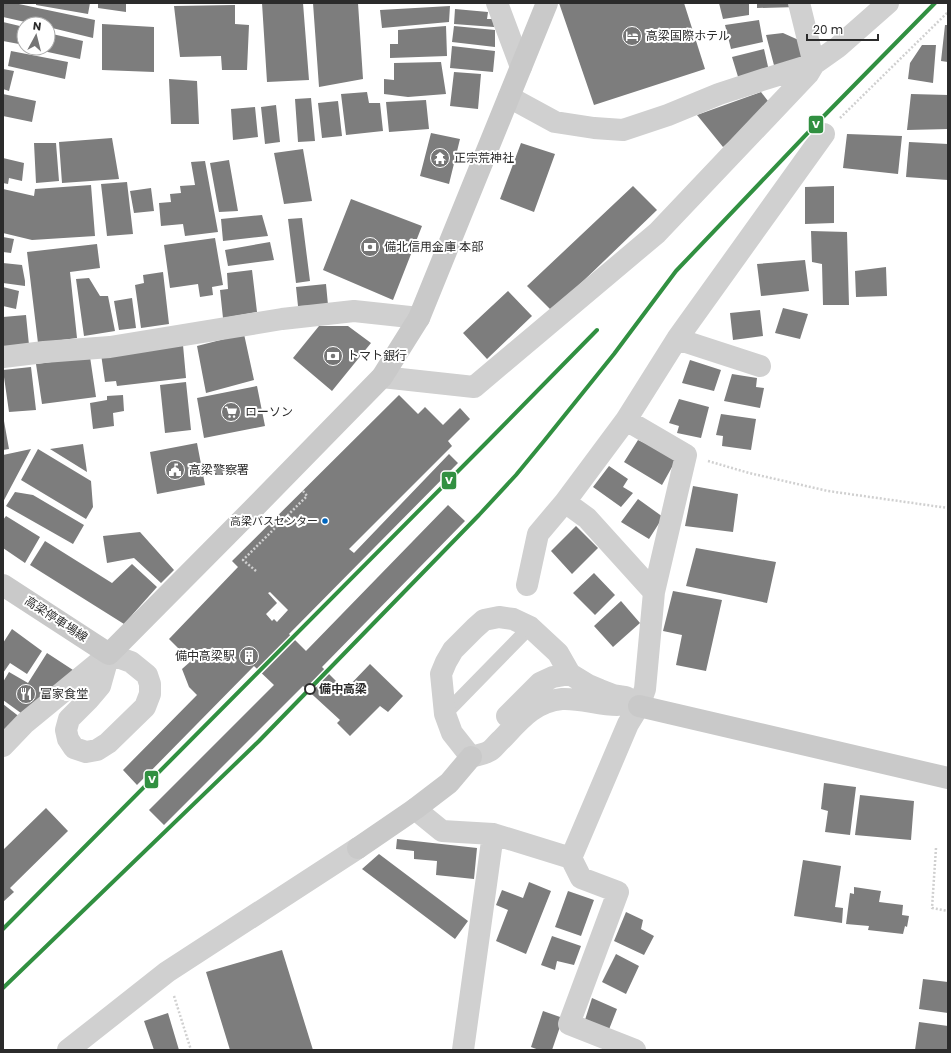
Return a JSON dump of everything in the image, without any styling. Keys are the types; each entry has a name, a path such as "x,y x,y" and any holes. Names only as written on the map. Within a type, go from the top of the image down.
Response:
{"street":[{"path":"497,3 520,67"},
{"path":"3,746 25,722 110,654 382,377 419,318 547,3"},
{"path":"382,377 474,387 657,234 808,74 814,64 799,3"},
{"path":"509,97 555,122 594,128 623,130 668,115 719,94 814,64 838,47 888,3"},
{"path":"527,586 538,534 565,502 626,420 677,340 824,134"},
{"path":"3,357 110,347 282,319 354,311 419,318"},
{"path":"677,340 760,366"},
{"path":"571,858 628,724 639,706 645,689 654,592 686,455 626,420"},
{"path":"565,502 587,518 654,592"},
{"name":"高梁停車場線","path":"3,585 110,654"},
{"path":"471,757 452,733 445,714 441,674 453,650 484,620 499,617 513,619 530,627 558,653 570,674 588,685 600,690 613,695 626,697 639,706"},
{"path":"68,1050 167,972 358,848 415,809 449,783 486,737 540,683 553,677 570,674"},
{"path":"471,757 490,751 523,717 540,705 562,699 608,705 639,706 948,778"},
{"path":"415,809 442,831 493,834 571,858 581,878 618,892 569,1024 635,1050"},
{"path":"463,1050 493,834"}],"lane":[{"path":"445,714 530,627"}],"path":[{"path":"824,134 948,12"},
{"path":"686,455 749,473 828,491 948,508"},
{"path":"256,571 243,560 307,496 302,491"},
{"path":"936,848 932,908 948,911"},
{"path":"167,972 191,1050"}],"building":[{"path":"3,3 14,3 95,20 93,38 56,29 56,16 16,16 16,20 3,17"},
{"path":"36,3 90,3 88,14 36,5"},
{"path":"98,3 126,3 126,12 98,8"},
{"path":"262,3 303,3 309,80 267,82"},
{"path":"313,3 358,3 363,79 319,87"},
{"name":"高梁国際ホテル","path":"559,3 684,3 705,69 594,105"},
{"path":"719,3 749,3 749,15 723,19"},
{"path":"757,3 797,3 798,7 757,8"},
{"path":"235,5 235,24 249,25 247,70 222,70 221,56 180,57 174,6"},
{"path":"450,6 449,22 382,28 380,10"},
{"path":"455,9 488,12 487,19 493,19 494,27 454,24"},
{"path":"759,20 763,42 731,49 725,25"},
{"path":"3,22 16,25 16,43 3,41"},
{"path":"102,24 154,27 154,72 102,70"},
{"path":"945,25 948,25 948,62 941,61"},
{"path":"446,26 447,56 390,58 390,44 398,44 398,30"},
{"path":"454,26 495,30 495,47 452,42"},
{"path":"783,33 803,42 807,60 775,69 766,35"},
{"path":"56,35 83,41 80,59 56,54"},
{"path":"922,45 936,45 933,83 908,79 910,63"},
{"path":"452,46 495,51 493,72 450,68"},
{"path":"764,49 769,71 739,80 732,57"},
{"path":"11,51 16,52 16,56 37,56 68,62 65,79 8,66"},
{"path":"441,62 446,94 408,97 384,94 384,79 394,80 394,63"},
{"path":"3,69 14,71 9,91 3,89"},
{"path":"454,72 481,74 478,109 450,106"},
{"path":"169,79 197,81 199,124 171,124"},
{"path":"367,92 369,103 380,103 383,131 346,135 341,94"},
{"path":"761,92 771,105 723,147 697,115"},
{"path":"3,94 36,101 32,122 3,116"},
{"path":"911,94 948,95 948,129 907,130"},
{"path":"311,98 315,141 298,142 295,99"},
{"path":"426,100 429,129 389,132 386,102"},
{"path":"338,101 342,136 322,138 318,103"},
{"path":"276,105 280,142 265,144 261,107"},
{"path":"255,107 258,137 233,140 231,109"},
{"name":"正宗荒神社","path":"431,133 460,139 449,184 420,176"},
{"path":"847,134 902,136 898,174 843,168"},
{"path":"112,138 119,179 62,183 59,142"},
{"path":"909,142 948,144 948,180 906,177"},
{"path":"34,143 56,143 59,181 36,183"},
{"path":"521,143 555,154 534,212 500,199"},
{"path":"303,149 312,201 284,204 274,153"},
{"path":"3,158 24,163 22,181 9,178 8,184 3,183"},
{"path":"229,160 238,211 219,212 210,163"},
{"path":"205,161 218,232 185,236 183,224 161,226 159,203 171,202 170,194 181,193 180,186 195,185 191,162"},
{"path":"127,182 133,234 107,236 101,184"},
{"path":"91,185 95,236 32,240 3,233 3,189 34,196 35,189"},
{"path":"633,186 657,210 552,311 527,286"},
{"path":"834,186 834,223 805,224 805,187"},
{"path":"151,188 154,211 134,213 130,191"},
{"path":"351,199 422,226 393,300 323,270"},
{"path":"262,215 268,236 223,241 221,219"},
{"path":"302,218 310,281 296,283 288,219"},
{"path":"811,231 847,232 849,305 823,305 822,264 812,262"},
{"path":"3,237 14,239 11,253 3,252"},
{"path":"215,238 223,285 212,287 213,295 200,297 198,284 170,288 164,245"},
{"path":"270,242 274,260 228,266 225,250"},
{"path":"97,244 100,268 70,272 77,338 38,343 27,252"},
{"path":"805,260 809,291 761,296 757,264"},
{"path":"3,263 22,265 25,286 3,283"},
{"path":"886,267 887,296 856,297 855,271"},
{"path":"252,270 257,312 223,318 220,290 228,289 227,273"},
{"path":"163,272 169,324 141,328 135,285 144,283 143,275"},
{"path":"89,278 100,296 108,296 115,331 84,336 76,279"},
{"path":"326,284 328,305 298,306 296,287"},
{"path":"3,287 19,291 16,309 3,306"},
{"path":"508,291 532,316 487,359 463,333"},
{"path":"132,298 136,328 119,330 114,301"},
{"path":"783,308 808,314 800,339 775,333"},
{"path":"760,310 763,336 733,340 730,313"},
{"path":"26,315 29,345 3,348 3,317"},
{"path":"319,326 348,326 371,343 332,391 293,358"},
{"path":"244,334 254,380 206,393 197,346"},
{"path":"183,345 186,378 117,386 116,381 105,382 101,354"},
{"path":"90,357 96,397 42,404 36,364"},
{"path":"690,360 721,370 714,391 682,383"},
{"path":"31,367 36,410 9,412 3,370"},
{"path":"732,374 757,378 756,387 764,388 760,408 724,401"},
{"path":"186,382 191,430 165,433 160,385"},
{"name":"ローソン","path":"257,386 265,426 204,438 197,398"},
{"path":"123,395 124,411 113,413 114,426 93,429 90,403 107,400 107,396"},
{"path":"399,395 418,414 425,407 443,425 460,408 470,419 448,441 452,446 349,549 354,553 449,454 458,463 289,634 306,651 448,505 465,521 322,667 345,690 370,664 403,696 388,712 380,706 350,736 337,723 340,720 303,686 164,825 149,810 274,685 254,666 137,785 123,770 197,695 189,687 182,669 191,661 169,639 238,567 232,561","holes":["270,592 288,610 277,622 274,619 272,621 266,614 277,603 268,593"]},
{"path":"679,399 709,407 701,438 677,433 679,426 669,423"},
{"path":"721,414 756,419 751,450 722,446 723,436 716,435"},
{"path":"3,421 9,449 3,450"},
{"path":"638,440 677,458 662,485 624,462"},
{"path":"197,443 205,485 157,494 150,452"},
{"path":"83,444 87,472 50,449"},
{"path":"31,449 3,502 3,455"},
{"path":"38,449 91,481 93,507 86,519 21,480"},
{"path":"609,466 628,479 623,487 633,493 621,507 593,487"},
{"path":"693,486 738,494 733,532 685,526"},
{"path":"15,492 33,495 84,525 73,544 6,506"},
{"path":"638,499 663,517 649,539 621,522"},
{"path":"6,516 40,537 25,563 3,548 3,520"},
{"path":"576,526 598,548 572,574 551,551"},
{"path":"140,532 174,570 161,583 134,558 107,563 103,536"},
{"path":"45,541 112,583 132,564 157,587 124,624 30,565"},
{"path":"696,548 776,562 767,603 686,586"},
{"path":"594,573 615,595 595,615 573,593"},
{"path":"673,591 722,600 706,671 676,665 682,635 663,631"},
{"path":"621,601 640,623 613,647 594,626"},
{"path":"12,629 42,651 27,674 10,663 3,673 3,643"},
{"path":"47,653 73,670 25,716 3,700 3,682 9,672 28,683"},
{"path":"3,704 21,718 3,736"},
{"path":"824,783 856,787 850,835 825,832 828,811 821,809"},
{"path":"860,795 914,801 911,840 855,835"},
{"path":"46,808 68,831 10,888 14,892 3,902 3,850"},
{"path":"397,839 477,848 474,879 436,875 437,861 414,859 414,851 396,849"},
{"path":"379,854 468,921 455,939 362,869"},
{"path":"803,860 841,866 835,907 843,908 842,923 794,916"},
{"path":"529,882 551,891 526,954 496,941 508,910 496,905 502,890 523,898"},
{"path":"854,887 881,891 879,902 903,905 902,915 909,916 907,927 905,926 903,934 868,930 869,926 846,924 850,893 854,894"},
{"path":"568,891 594,900 581,936 555,927"},
{"path":"626,912 643,920 641,929 654,936 644,955 614,941"},
{"path":"552,936 581,946 574,965 557,961 555,970 541,965"},
{"path":"282,950 313,1050 230,1050 206,972"},
{"path":"616,954 639,966 626,994 602,982"},
{"path":"923,979 948,982 948,1013 919,1009"},
{"path":"592,998 617,1009 608,1032 584,1023"},
{"path":"543,1011 563,1018 552,1050 539,1050 531,1047"},
{"path":"168,1013 179,1050 154,1050 144,1021"},
{"path":"919,1022 948,1026 948,1050 915,1050"}],"transit line":[{"name":"V","path":"3,988 259,741 479,515 516,475 544,441 614,354 676,271 821,119 935,3"},
{"name":"V","path":"3,929 597,330"}],"place":[{"name":"高梁国際ホテル","path":"632,36"},
{"name":"正宗荒神社","path":"440,158"},
{"name":"備北信用金庫 本部","path":"370,247"},
{"name":"トマト銀行","path":"333,356"},
{"name":"ローソン","path":"231,412"},
{"name":"高梁警察署","path":"175,470"},
{"name":"高梁バスセンター","path":"325,521"},
{"name":"備中高梁駅","path":"249,656"},
{"name":"備中高梁","path":"310,689"},
{"name":"富家食堂","path":"26,694"}]}
